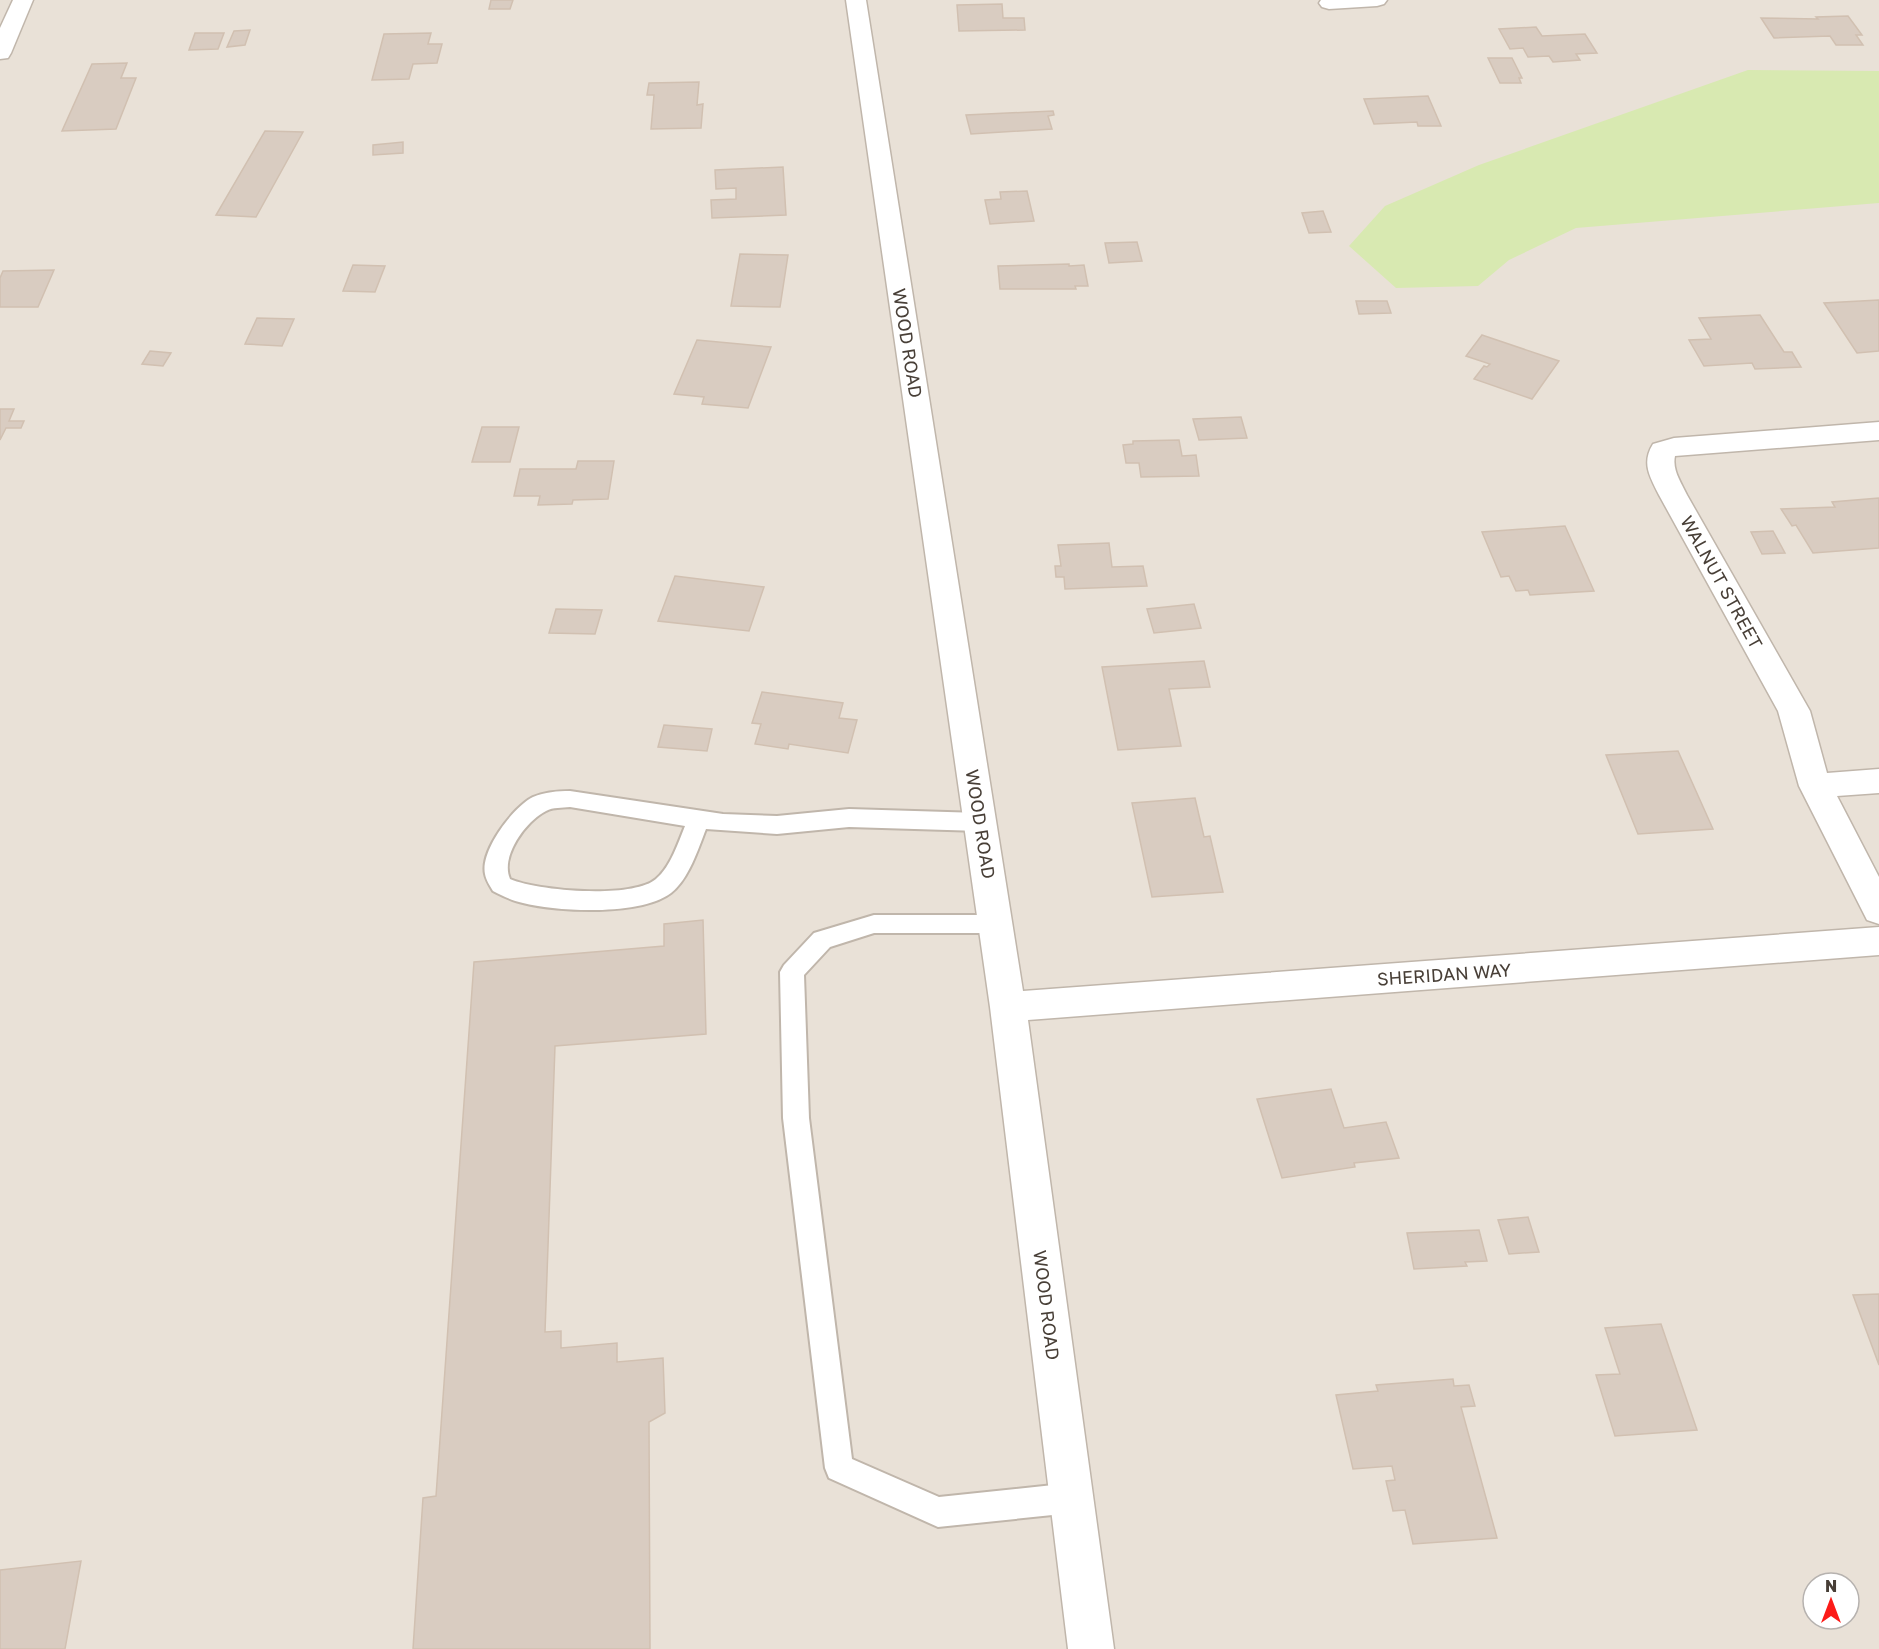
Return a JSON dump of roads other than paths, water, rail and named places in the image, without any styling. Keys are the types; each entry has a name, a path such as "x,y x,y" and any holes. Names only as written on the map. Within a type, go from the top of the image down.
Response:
{"street":[{"path":"0,53 4,32 23,0"},
{"name":"WOOD ROAD","path":"856,0 1008,1006 1091,1649"},
{"path":"1329,3 1377,0"},
{"name":"WALNUT STREET","path":"1879,431 1674,447 1663,450 1659,457 1660,465 1673,495 1794,711 1815,786 1879,910"},
{"path":"1815,786 1879,781"},
{"name":"SHERIDAN WAY","path":"1008,1006 1879,941"}],"lane":[{"path":"699,820 682,859 664,886 645,896 621,900 525,895 501,885 496,872 500,855 510,832 530,811 550,800 570,799 699,820 777,825 849,818 980,822"},
{"path":"996,924 874,924 822,940 792,972 796,1118 839,1468 938,1512 1072,1497"}]}
